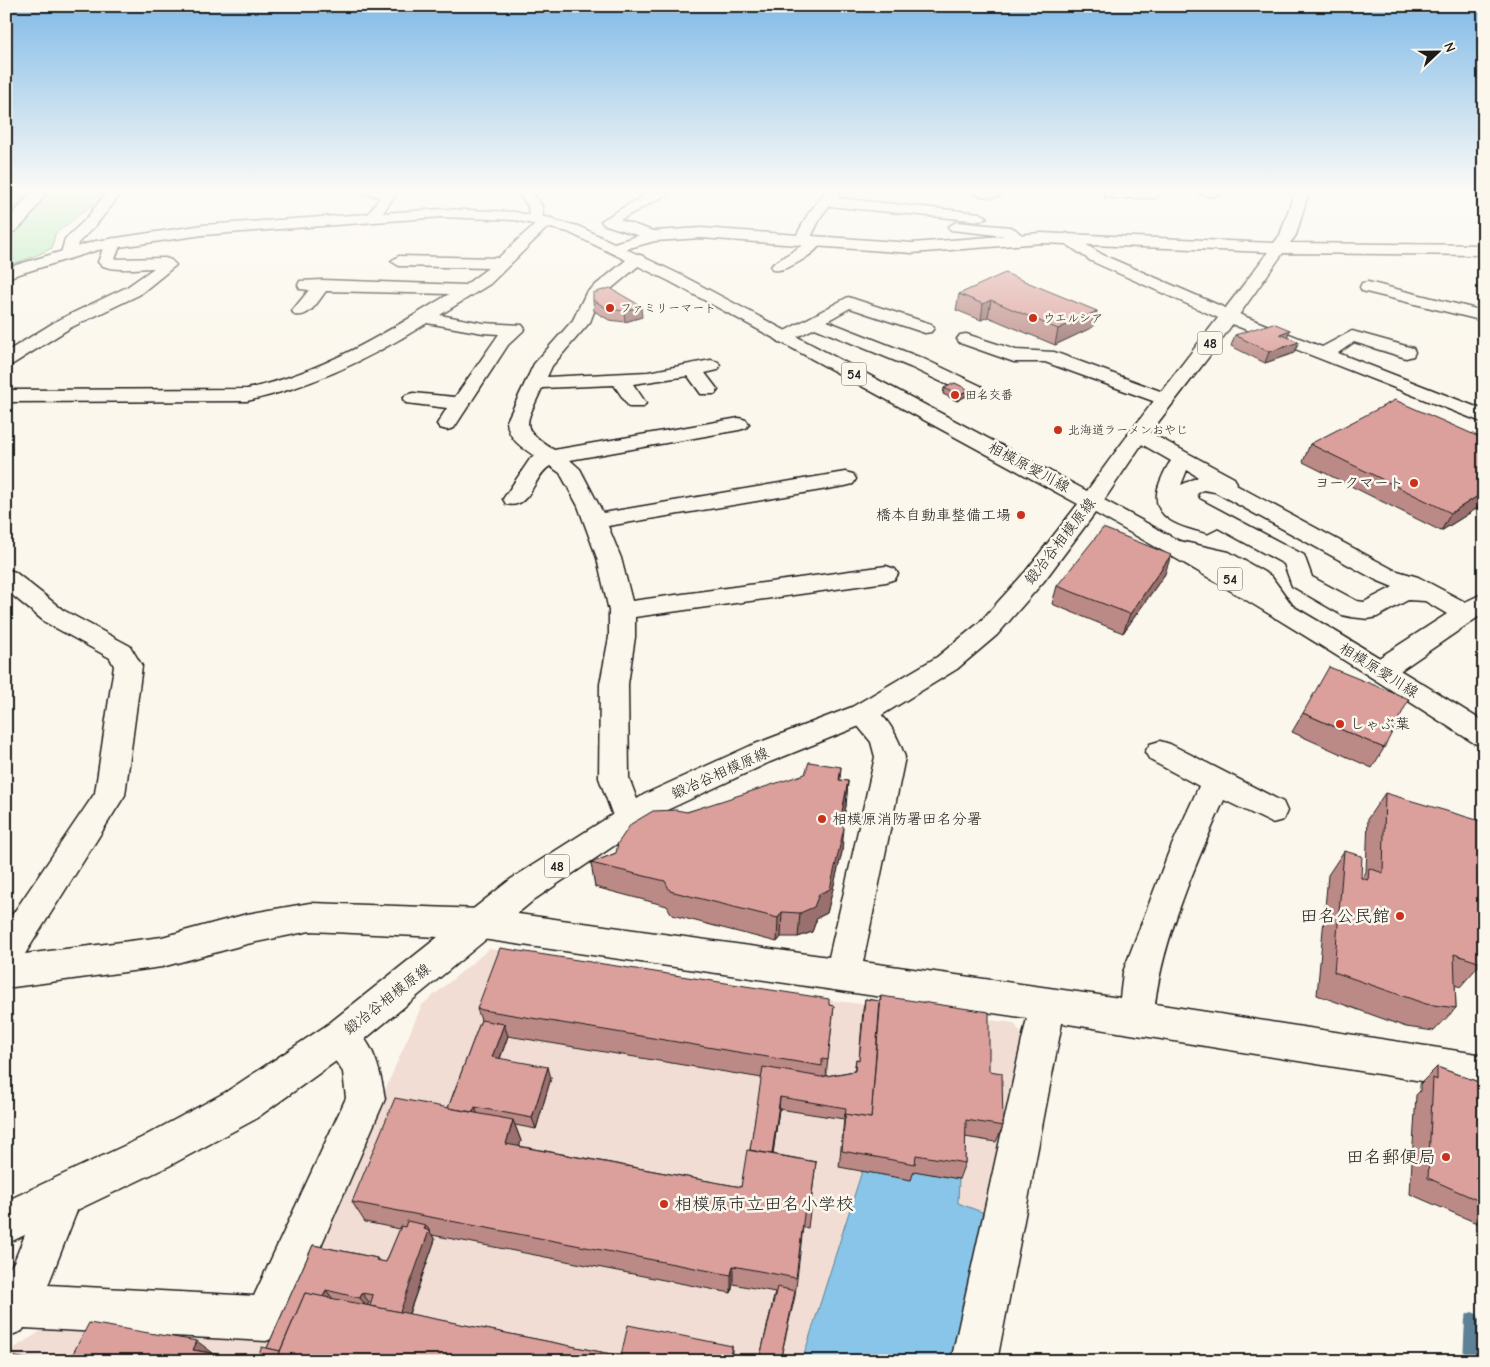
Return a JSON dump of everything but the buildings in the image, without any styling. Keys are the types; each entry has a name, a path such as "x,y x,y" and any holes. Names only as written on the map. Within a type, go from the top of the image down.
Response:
{"street":[{"name":"相模原愛川線","path":"6,272 63,255"},
{"path":"6,360 64,324 133,291 168,265 165,263 110,264 106,262 109,255"},
{"path":"6,396 258,394 351,360 378,346 424,316 470,290 510,255"},
{"name":"相模原愛川線","path":"629,255 1175,547 1381,670 1484,736"},
{"path":"779,266 797,255"},
{"path":"1092,255 1229,316 1484,418"},
{"name":"鍛冶谷相模原線","path":"6,1223 155,1152 240,1106 340,1036 482,924 523,889 628,818 710,776 862,714 926,677 988,629 1035,576 1092,501 1164,399 1208,346 1273,255"},
{"path":"1079,263 1097,258"},
{"path":"628,818 614,778 614,684 622,637 622,611 609,558 578,482 569,469 526,441 518,431 517,420 533,382 551,353 581,322 592,296 637,259"},
{"path":"399,261 503,263"},
{"path":"301,311 314,285 470,290"},
{"path":"1368,287 1484,316"},
{"path":"785,338 848,302 925,328"},
{"path":"424,316 483,328 516,330 501,340 447,424"},
{"path":"814,322 922,360 974,390"},
{"path":"1324,354 1352,336 1396,347"},
{"path":"966,339 1030,360 1047,356 1164,399"},
{"path":"533,382 648,378 702,368 708,390"},
{"path":"619,379 636,403"},
{"path":"413,399 460,403"},
{"path":"514,499 538,464 549,457 739,424"},
{"path":"1138,434 1199,473 1400,585 1475,608"},
{"path":"1199,473 1168,493 1167,506 1170,511 1230,533 1246,547 1268,560 1294,567 1352,601 1363,602 1400,585"},
{"path":"1199,473 1245,493 1309,527 1327,532 1356,545 1367,559 1400,585"},
{"path":"1199,473 1199,484 1185,492 1189,503 1295,560 1294,567"},
{"path":"595,522 845,480"},
{"path":"622,611 886,574"},
{"path":"6,577 54,616 121,652 128,666 110,795 6,953"},
{"path":"1381,670 1475,608"},
{"path":"843,974 890,757 884,738 862,714"},
{"path":"1160,752 1272,811"},
{"path":"1135,1018 1141,972 1184,854 1217,782"},
{"path":"6,972 162,952 247,929 310,917 482,924 1048,1004 1484,1073"},
{"path":"974,1361 1048,1004"},
{"path":"61,1198 28,1277 9,1310 266,1319 366,1099 362,1066 340,1036"}],"shaded area":[{"name":"相模原市立田名小学校","path":"489,949 820,999 1014,1023 1025,1039 959,1361 6,1361 6,1353 57,1321 278,1337 422,1005"}],"green space":[{"path":"6,255 38,255 33,257 6,266"}],"water":[{"path":"912,1170 959,1179 958,1203 987,1214 955,1361 802,1361 862,1171 911,1180"}],"waterway":[{"path":"1470,1361 1472,1319"}],"place":[{"name":"ファミリーマート","path":"610,308"},
{"name":"ウエルシア","path":"1033,318"},
{"name":"田名交番","path":"955,395"},
{"name":"北海道ラーメンおやじ","path":"1058,430"},
{"name":"ヨークマート","path":"1414,483"},
{"name":"橋本自動車整備工場","path":"1021,515"},
{"name":"しゃぶ葉","path":"1340,724"},
{"name":"相模原消防署田名分署","path":"822,819"},
{"name":"田名公民館","path":"1400,916"},
{"name":"田名郵便局","path":"1446,1157"},
{"name":"相模原市立田名小学校","path":"664,1204"}]}
